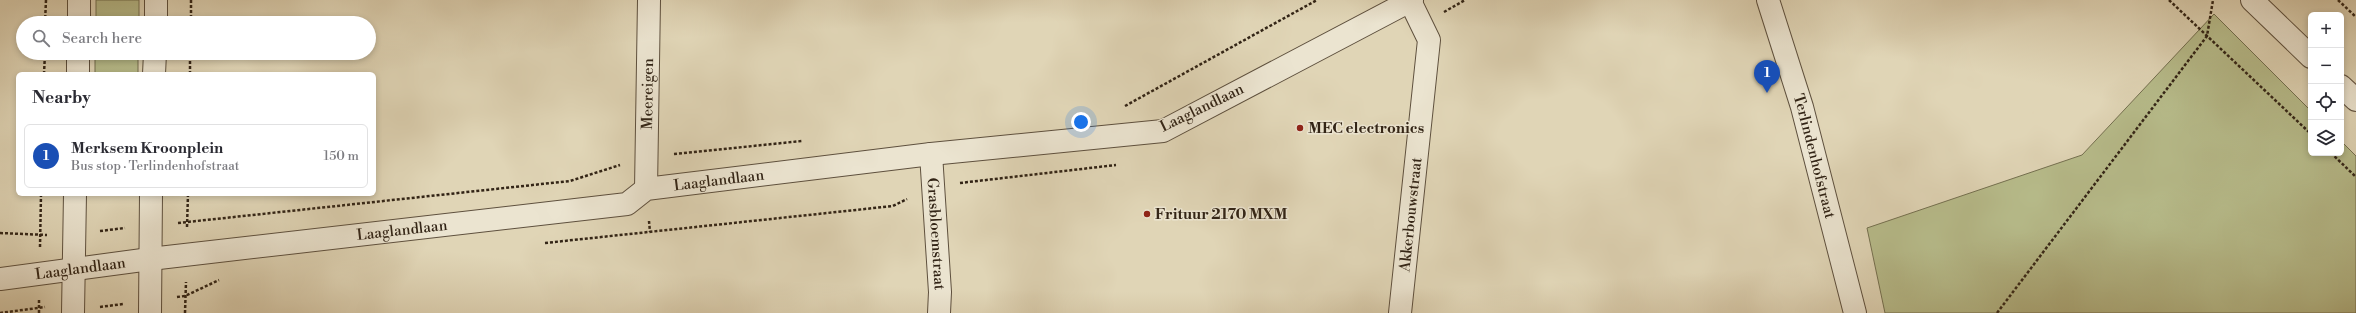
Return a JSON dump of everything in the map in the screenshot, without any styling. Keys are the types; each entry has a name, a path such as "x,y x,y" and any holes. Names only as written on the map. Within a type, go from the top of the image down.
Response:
{"street":[{"path":"79,0 79,16"},
{"path":"156,0 156,16"},
{"name":"Meereigen","path":"646,189 649,0"},
{"path":"1767,0 1773,0"},
{"name":"Terlindenhofstraat","path":"1767,0 1802,107 1855,313"},
{"path":"2252,0 2308,54"},
{"name":"Laaglandlaan","path":"0,279 74,268 627,204 646,189 931,154 1163,131 1411,1"},
{"name":"Akkerbouwstraat","path":"1400,313 1429,40 1411,1"},
{"path":"78,60 78,72"},
{"path":"154,72 155,60"},
{"path":"2344,89 2356,100"},
{"name":"Grasbloemstraat","path":"931,154 940,292 939,313"},
{"path":"73,312 75,196"},
{"path":"150,313 151,196"}],"path":[{"path":"45,16 46,0"},
{"path":"191,0 191,16"},
{"path":"1119,106 1127,106 1317,0"},
{"path":"2169,0 2308,131"},
{"path":"1997,313 2207,36 2213,0"},
{"path":"2338,0 2356,17"},
{"path":"44,72 45,60"},
{"path":"190,60 190,72"},
{"path":"0,233 40,236 74,234 570,181 646,157 810,140"},
{"path":"2334,156 2356,177"},
{"path":"0,313 39,307 73,312"}],"green space":[{"path":"96,0 139,0 139,16 96,16"},
{"path":"2214,14 2308,108 2308,156 2344,156 2344,144 2356,156 2356,313 1885,313 1867,228 2082,155"},
{"path":"95,60 138,60 138,72 95,72"}],"place":[{"name":"Merksem Kroonplein","path":"1767,93"},
{"name":"MEC electronics","path":"1300,128"},
{"name":"Frituur 2170 MXM","path":"1147,214"}]}
